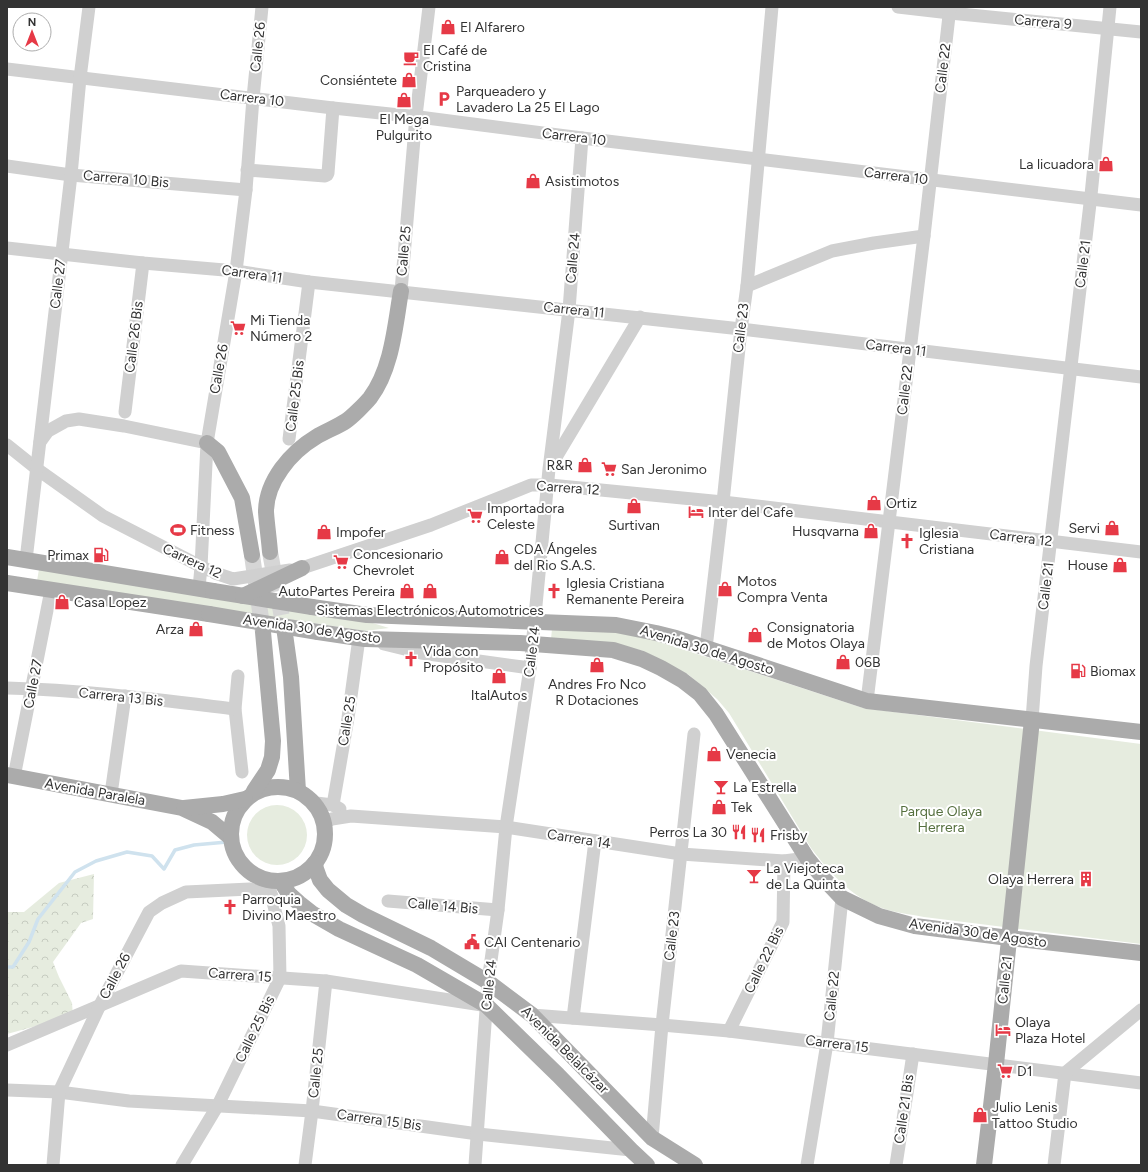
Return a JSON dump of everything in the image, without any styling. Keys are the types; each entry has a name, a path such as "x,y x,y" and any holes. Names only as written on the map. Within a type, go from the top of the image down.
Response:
{"main road":[{"name":"Calle 25","path":"270,552 266,511 272,485 292,446 316,438 346,421 370,399 381,381 389,359 401,291"},
{"path":"207,443 218,452 242,498 252,555"},
{"name":"Avenida 30 de Agosto","path":"7,557 367,615 616,625 656,633 706,648 867,701 1141,732"},
{"path":"243,596 302,568"},
{"name":"Avenida 30 de Agosto","path":"7,583 362,638 533,644 613,650 642,659 682,680 700,694 716,714 807,858 842,898 879,916 915,926 1141,953"},
{"path":"250,795 263,788 275,786 291,788 310,798 316,803 323,822 323,844 315,863 308,871 274,887 246,871 235,855 231,838 235,817 240,807 268,770 272,757 273,741 263,632"},
{"path":"285,634 291,677 298,791"},
{"name":"Calle 21","path":"984,1165 1032,720"},
{"name":"Avenida Paralela","path":"11,776 182,808 212,822 231,838"},
{"name":"Avenida Paralela","path":"182,808 223,804 250,795"},
{"name":"Avenida Belalcázar","path":"315,863 320,880 328,890 346,905 362,916 431,948 488,982 532,1015 652,1138 696,1165"},
{"name":"Avenida Belalcázar","path":"274,887 289,894 313,914 339,929 417,965 486,1005 558,1075 631,1150 648,1165"}],"street":[{"name":"Calle 27","path":"26,560 89,7"},
{"name":"Calle 26","path":"206,590 201,567 207,443 236,271 246,190 262,7"},
{"name":"Calle 25","path":"401,291 416,116 430,7"},
{"name":"Calle 23","path":"706,648 747,286 772,7"},
{"name":"Carrera 9","path":"898,7 950,10 1141,32"},
{"name":"Calle 21","path":"1032,720 1037,658 1090,200 1110,7"},
{"name":"Calle 22","path":"867,701 950,10"},
{"name":"Carrera 10","path":"7,69 333,108 416,116 582,138 1141,205"},
{"path":"247,170 327,175 333,108"},
{"name":"Calle 24","path":"475,1165 488,982 498,910 506,827 533,644 547,485 569,310 582,138"},
{"name":"Carrera 10 Bis","path":"7,166 71,175 246,190"},
{"path":"747,286 832,251 924,236"},
{"name":"Carrera 11","path":"7,248 143,263 236,271 309,282 741,329 1141,377"},
{"name":"Calle 26 Bis","path":"125,412 143,263"},
{"name":"Calle 25 Bis","path":"292,446 309,282"},
{"path":"549,469 640,318"},
{"path":"40,442 48,431 66,421 79,419 124,426 207,443"},
{"name":"Carrera 12","path":"7,445 37,469 103,516 201,567 233,579 302,568 431,525 531,485 547,485 723,502 1141,552"},
{"name":"Calle 27","path":"11,776 32,689 51,590"},
{"name":"Calle 25","path":"333,805 362,638"},
{"path":"362,638 421,653 530,668"},
{"path":"238,676 236,709 242,772"},
{"name":"Carrera 13 Bis","path":"7,688 125,696 236,709"},
{"path":"111,794 125,696"},
{"name":"Calle 23","path":"652,1138 662,1024 694,734"},
{"name":"Carrera 14","path":"316,803 333,805 351,816"},
{"name":"Carrera 14","path":"323,822 351,816 506,827 681,854 784,860 807,858"},
{"path":"573,1018 595,841"},
{"name":"Calle 22 Bis","path":"729,1031 783,922 784,860"},
{"name":"Calle 26","path":"54,1165 59,1092 100,1005 149,912 162,903 186,892 274,887"},
{"name":"Calle 25 Bis","path":"182,1165 218,1105 280,978 279,926 274,887"},
{"name":"Calle 22","path":"807,1165 827,1043 842,898"},
{"name":"Calle 14 Bis","path":"388,901 498,910"},
{"name":"Carrera 15","path":"7,1044 181,971 326,981 486,1005"},
{"name":"Calle 25","path":"305,1165 326,981"},
{"path":"1054,1165 1065,1073 1141,1010"},
{"name":"Carrera 15","path":"532,1015 662,1024 729,1031 1141,1083"},
{"name":"Calle 21 Bis","path":"896,1165 913,1054"},
{"name":"Carrera 15 Bis","path":"7,1090 59,1092 129,1101 312,1111 478,1134 631,1150"}],"green space":[{"path":"39,569 366,621 389,628 365,631 37,581"},
{"name":"Parque Olaya Herrera","path":"552,629 615,631 648,638 863,708 1141,744 1141,944 924,917 892,911 860,898 834,875 811,848 729,713 717,699 689,675 643,651 551,639"},
{"path":"277,805 294,810 302,818 307,835 302,852 294,860 277,865 260,860 252,852 247,835 252,818 260,810"},
{"path":"94,874 93,919 81,923 53,962 72,1003 73,1016 7,1034 7,912 24,912 59,883"}],"waterway":[{"path":"7,967 13,967 29,942 38,919 75,872 96,861 127,852 152,856 164,869 175,850 194,845 227,842"}],"tunnel":[{"path":"270,552 285,634"},
{"path":"252,555 263,632"}],"place":[{"name":"El Alfarero","path":"448,27"},
{"name":"El Café de Cristina","path":"411,58"},
{"name":"Consiéntete","path":"409,80"},
{"name":"Parqueadero y Lavadero La 25 El Lago","path":"444,99"},
{"name":"El Mega Pulgurito","path":"404,100"},
{"name":"La licuadora","path":"1106,164"},
{"name":"Asistimotos","path":"533,181"},
{"name":"Mi Tienda Número 2","path":"238,328"},
{"name":"R&R","path":"585,465"},
{"name":"San Jeronimo","path":"609,469"},
{"name":"Ortiz","path":"874,503"},
{"name":"Surtivan","path":"634,506"},
{"name":"Inter del Cafe","path":"696,512"},
{"name":"Importadora Celeste","path":"475,516"},
{"name":"Servi","path":"1112,528"},
{"name":"Fitness","path":"178,530"},
{"name":"Husqvarna","path":"871,531"},
{"name":"Impofer","path":"324,532"},
{"name":"Iglesia Cristiana","path":"907,541"},
{"name":"Primax","path":"101,555"},
{"name":"CDA Ángeles del Rio S.A.S.","path":"502,557"},
{"name":"Concesionario Chevrolet","path":"341,562"},
{"name":"House","path":"1120,565"},
{"name":"Motos Compra Venta","path":"725,589"},
{"name":"AutoPartes Pereira","path":"407,591"},
{"name":"Sistemas Electrónicos Automotrices","path":"430,591"},
{"name":"Iglesia Cristiana Remanente Pereira","path":"554,591"},
{"name":"Casa Lopez","path":"62,602"},
{"name":"Arza","path":"196,629"},
{"name":"Consignatoria de Motos Olaya","path":"755,635"},
{"name":"Vida con Propósito","path":"411,659"},
{"name":"06B","path":"843,662"},
{"name":"Andres Fro Nco R Dotaciones","path":"597,665"},
{"name":"Biomax","path":"1078,671"},
{"name":"ItalAutos","path":"499,676"},
{"name":"Venecia","path":"714,754"},
{"name":"La Estrella","path":"721,787"},
{"name":"Tek","path":"719,807"},
{"name":"Perros La 30","path":"739,832"},
{"name":"Frisby","path":"758,835"},
{"name":"La Viejoteca de La Quinta","path":"754,876"},
{"name":"Olaya Herrera","path":"1086,879"},
{"name":"Parroquia Divino Maestro","path":"230,907"},
{"name":"CAI Centenario","path":"472,942"},
{"name":"Olaya Plaza Hotel","path":"1003,1030"},
{"name":"D1","path":"1005,1071"},
{"name":"Julio Lenis Tattoo Studio","path":"980,1115"}]}
